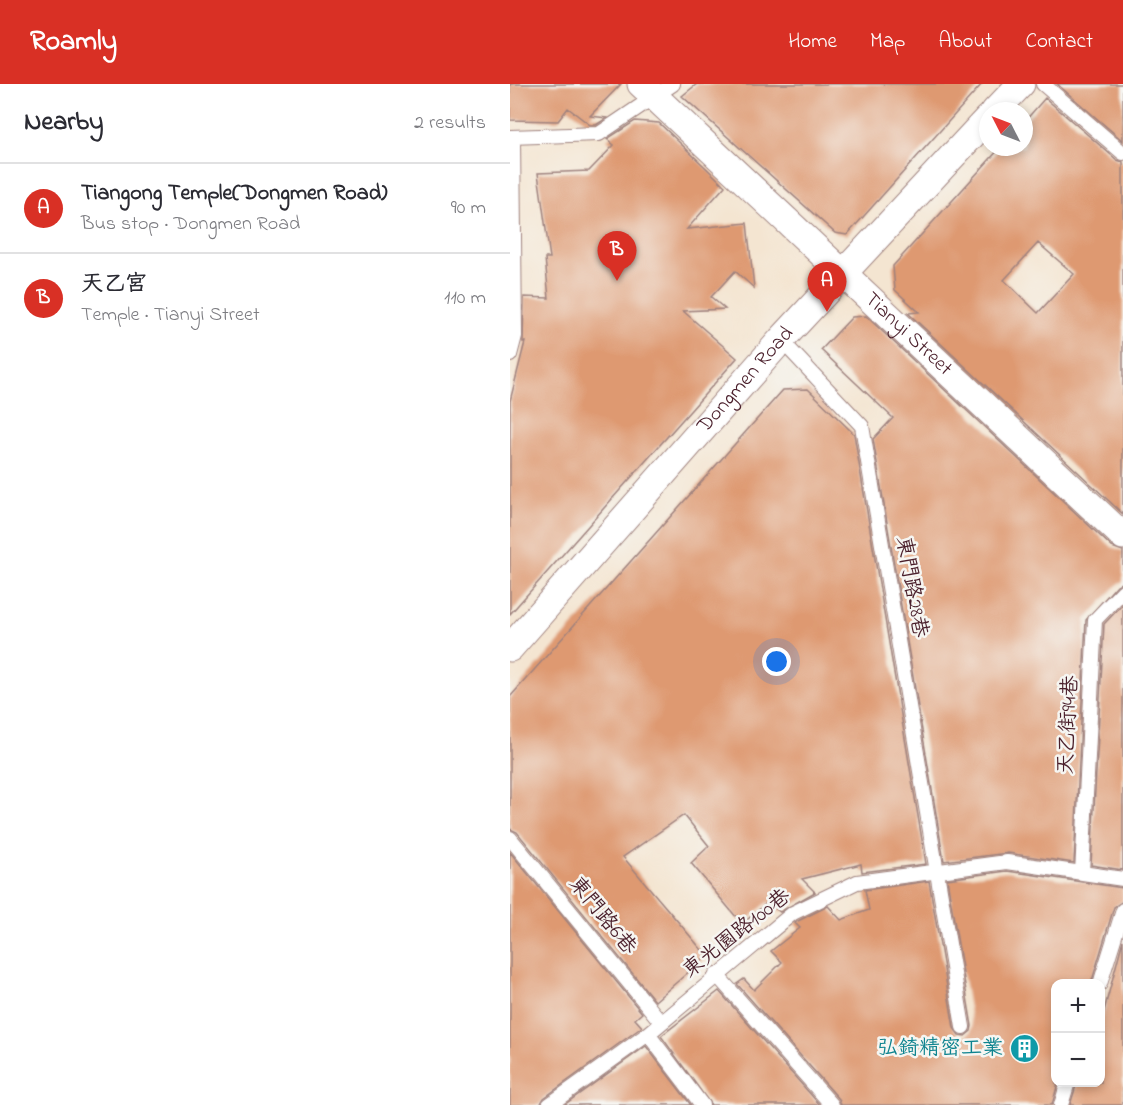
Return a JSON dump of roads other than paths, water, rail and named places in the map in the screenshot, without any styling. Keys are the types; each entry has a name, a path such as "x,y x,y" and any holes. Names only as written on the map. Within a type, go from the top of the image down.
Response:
{"street":[{"path":"1004,102 1021,84"},
{"name":"Tianyi Street","path":"656,88 842,273 1123,536"},
{"name":"Dongmen Road","path":"510,648 781,340 979,128"}],"lane":[{"path":"1043,84 1123,153"},
{"path":"510,355 515,336 512,137 599,134 656,88"},
{"name":"東門路28巷","path":"781,340 862,426 963,1027"},
{"name":"天乙街94巷","path":"1082,873 1095,620 1123,591"},
{"name":"東門路6巷","path":"510,838 661,1022"},
{"name":"東光園路100巷","path":"549,1105 648,1034 793,913 857,882 1007,862 1123,879"},
{"path":"1102,979 1123,910"},
{"path":"716,975 832,1105"},
{"path":"648,1034 702,1105"},
{"path":"1061,1105 1067,1087"}],"place":[{"name":"天乙宮","path":"617,281"},
{"name":"Tiangong Temple(Dongmen Road)","path":"827,312"},
{"name":"弘錡精密工業","path":"1024,1049"}]}
